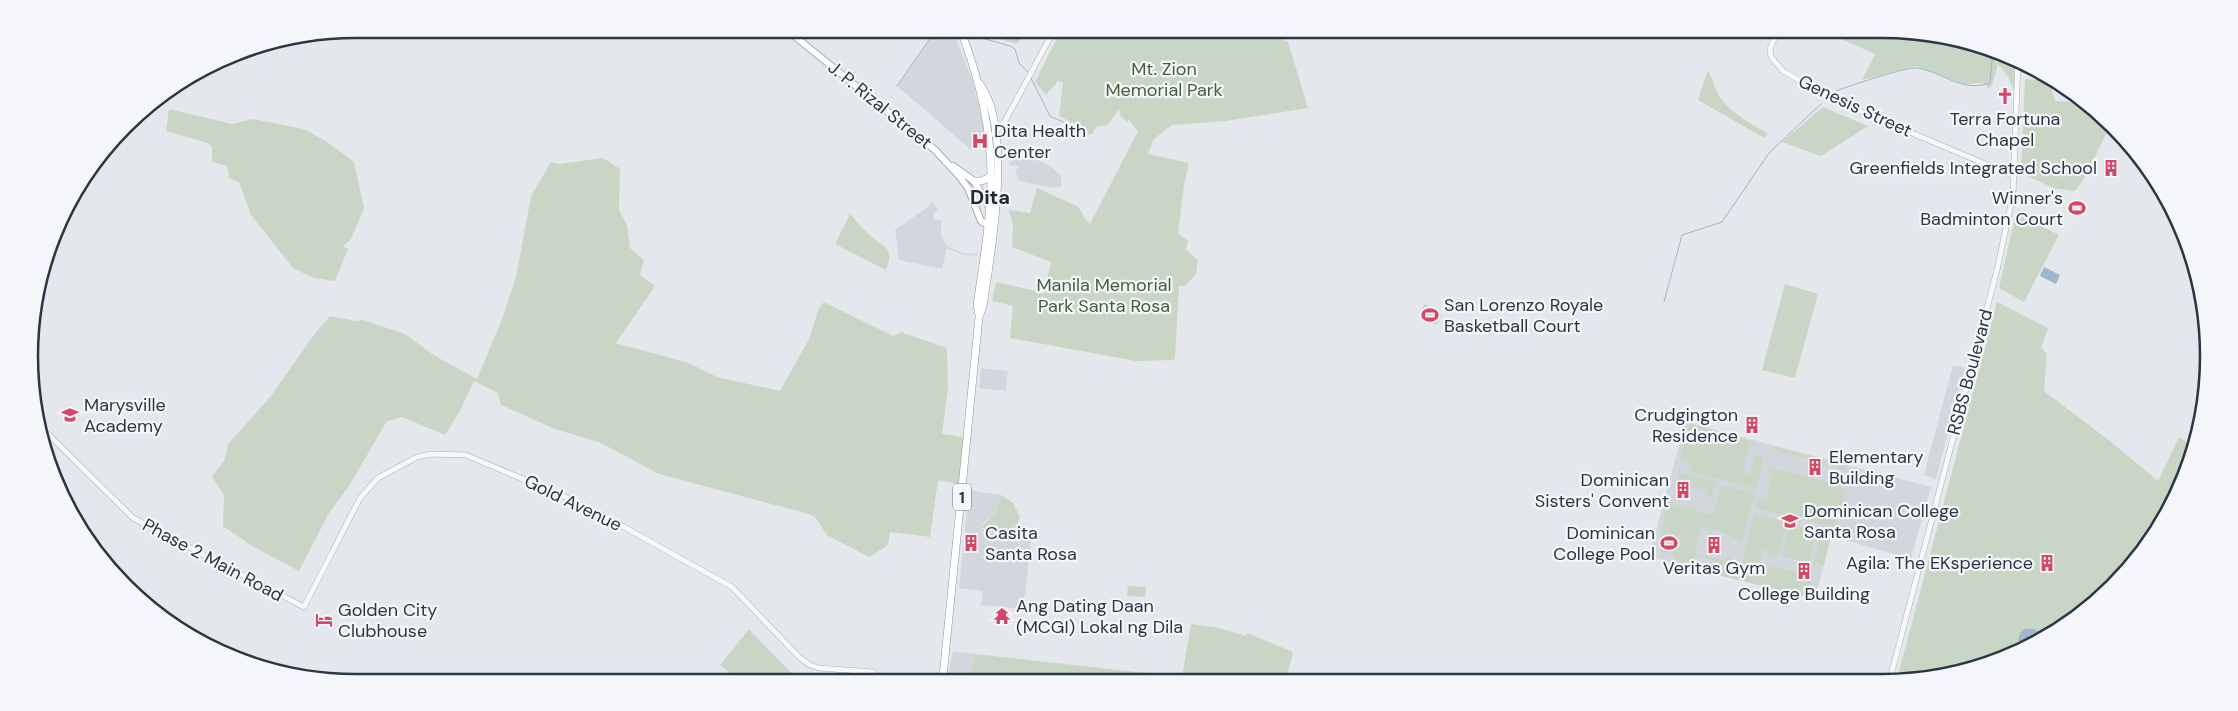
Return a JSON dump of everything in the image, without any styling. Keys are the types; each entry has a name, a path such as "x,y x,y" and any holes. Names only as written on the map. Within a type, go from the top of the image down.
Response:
{"highway":[{"name":"1","path":"963,38 979,83 998,163 995,216 990,227"},
{"name":"1","path":"943,674 979,317 977,306 990,227 992,118 986,91 979,83"},
{"path":"974,181 982,181 991,176"}],"main road":[{"name":"J. P. Rizal Street","path":"797,38 920,137 948,163 974,181 995,216"},
{"name":"J. P. Rizal Street","path":"948,163 968,188 981,221 990,227"}],"street":[{"path":"992,134 1004,123 1050,38"},
{"name":"Genesis Street","path":"1774,38 1770,49 1771,57 1783,70 1836,100 1967,157 1976,163 2014,176"},
{"name":"RSBS Boulevard","path":"1891,674 1997,270 2011,208 2018,68"},
{"path":"992,118 998,125 1004,123"},
{"name":"Phase 2 Main Road","path":"47,435 124,512 150,528 304,607"},
{"name":"Gold Avenue","path":"304,607 360,498 370,485 388,470 417,457 431,454 466,455 580,504 732,587 799,657 810,666 873,672 874,674"}],"shaded area":[{"path":"931,38 956,39 973,82 984,128 983,135 975,137 977,147 970,149 897,86"},
{"path":"1020,156 1037,159 1050,166 1061,176 1061,187 1053,188 1019,181 1015,172 1019,166 1009,165 1010,162"},
{"path":"931,201 939,210 933,214 934,220 941,220 941,236 947,246 962,253 977,254 977,256 962,255 947,248 942,269 899,260 895,230 929,206"},
{"path":"1953,365 1965,368 1936,479 1924,475"},
{"path":"981,368 1008,371 1006,391 979,388"},
{"name":"Dominican College Santa Rosa","path":"1685,423 1931,487 1911,559 1831,536 1815,599 1649,557"},
{"path":"969,490 1001,495 995,512 982,525 981,529 1032,534 1023,609 981,605 983,591 959,588"},
{"path":"953,651 975,654 970,674 948,674"}],"green space":[{"path":"997,38 1022,38 1017,44"},
{"path":"1057,38 1278,38 1288,42 1308,108 1226,121 1172,125 1154,139 1148,154 1189,163 1184,185 1178,233 1188,241 1186,250 1198,260 1196,274 1185,286 1179,286 1175,358 1173,360 1136,361 1010,338 1013,306 992,301 996,282 1044,293 1051,262 1012,247 1013,226 1009,210 1030,213 1037,188 1077,206 1090,224 1138,131 1129,120 1127,122 1121,117 1119,109 1108,125 1097,126 1092,134 1085,135 1078,126 1059,116 1063,83 1058,81 1046,95 1035,82"},
{"path":"1839,38 1903,38 1965,48 1992,57 1997,63 1998,60 2015,67 2014,90 2008,77 1998,64 1992,86 1988,88 1984,83 1963,84 1916,66 1862,80 1875,54"},
{"path":"1708,70 1721,99 1733,111 1768,134 1764,138 1698,100"},
{"path":"2025,79 2043,80 2051,86 2055,101 2075,102 2108,132 2084,179 2075,191 2053,188 2021,173"},
{"path":"1823,107 1868,126 1821,156 1782,142"},
{"path":"169,109 232,124 253,119 304,129 327,142 354,162 364,208 351,239 343,246 348,249 335,281 313,278 293,268 251,215 239,182 228,178 227,166 212,162 212,147 208,143 166,131"},
{"path":"603,158 620,169 619,210 627,225 630,248 644,260 640,275 655,286 616,343 689,363 717,377 780,391 809,339 819,308 824,302 893,336 901,332 947,348 948,388 942,434 964,437 959,484 938,480 930,537 890,532 888,545 869,557 827,535 815,517 809,514 659,474 601,443 555,429 501,405 498,393 474,381 459,413 445,435 402,417 387,421 349,486 329,513 299,571 252,546 223,526 224,495 212,477 225,459 228,444 271,396 313,336 330,316 356,321 363,320 405,334 435,356 477,379 502,319 516,277 531,196 551,162 560,164"},
{"path":"2016,213 2059,235 2024,302 1999,288"},
{"path":"850,214 888,251 889,258 886,270 835,244"},
{"path":"1785,284 1818,294 1795,378 1762,370"},
{"path":"1997,302 2048,328 2041,348 2047,354 2044,391 2110,441 2158,481 2179,437 2188,443 2168,496 2147,532 2122,565 2076,608 2042,631 1985,657 1924,671 1899,673"},
{"name":"San Lorenzo Royale Basketball Court","path":"1425,304 1442,315 1436,325 1419,314"},
{"path":"1689,423 1752,441 1757,447 1750,445 1743,472 1750,474 1755,455 1764,457 1756,489 1688,471 1690,462 1680,459"},
{"path":"1774,447 1841,464 1845,470 1773,450"},
{"path":"1768,467 1839,485 1845,493 1836,528 1756,508 1758,499 1766,500 1772,474 1767,472"},
{"path":"1679,473 1717,482 1716,487 1714,487 1713,498 1707,497 1704,490 1676,484"},
{"path":"1721,485 1755,494 1742,541 1730,537 1731,535 1701,527 1695,553 1723,560 1729,556 1741,565 1754,514 1787,522 1778,557 1768,555 1769,552 1763,550 1759,564 1813,576 1809,590 1817,592 1815,599 1673,564 1679,539 1675,555 1660,552 1662,543 1659,542 1660,537 1664,537 1660,535 1668,503 1713,515","holes":["1694,555 1713,560 1711,570 1692,565"]},
{"path":"1001,495 1013,503 1020,517 1014,532 981,528 995,512"},
{"path":"1790,523 1817,530 1809,563 1782,556"},
{"path":"1821,533 1831,536 1824,565 1816,563 1815,567 1813,566"},
{"path":"1128,586 1146,587 1145,597 1127,596"},
{"path":"1191,624 1215,627 1246,636 1247,633 1291,651 1293,654 1287,674 1183,674"},
{"path":"749,629 792,674 731,674 720,665"},
{"path":"975,654 1155,674 970,674"}],"water":[{"path":"2044,267 2060,275 2056,284 2040,276"},
{"path":"2034,629 2040,632 2020,642 2020,633 2023,630"}],"waterway":[{"path":"897,86 930,38"},
{"path":"967,38 982,38 1010,46 1015,49 1019,63 1028,72"},
{"path":"1836,91 1911,68 1926,70 1961,84 1980,85 1990,83 1992,57"},
{"path":"1031,78 1050,116 1072,126"},
{"path":"1664,302 1682,235 1722,222 1769,153 1821,104"}],"place":[{"name":"Terra Fortuna Chapel","path":"2005,96"},
{"name":"Dita Health Center","path":"980,141"},
{"name":"Greenfields Integrated School","path":"2111,168"},
{"name":"Winner's Badminton Court","path":"2077,208"},
{"name":"San Lorenzo Royale Basketball Court","path":"1430,315"},
{"name":"Marysville Academy","path":"70,415"},
{"name":"Crudgington Residence","path":"1752,425"},
{"name":"Elementary Building","path":"1815,467"},
{"name":"Dominican Sisters' Convent","path":"1683,490"},
{"name":"Dominican College Santa Rosa","path":"1790,521"},
{"name":"Casita Santa Rosa","path":"971,543"},
{"name":"Dominican College Pool","path":"1669,543"},
{"name":"Veritas Gym","path":"1714,545"},
{"name":"Agila: The EKsperience","path":"2047,563"},
{"name":"College Building","path":"1804,571"},
{"name":"Ang Dating Daan (MCGI) Lokal ng Dila","path":"1002,616"},
{"name":"Golden City Clubhouse","path":"324,620"}],"district":[{"name":"Dita","path":"990,197"}],"park label":[{"name":"Mt. Zion Memorial Park","path":"1164,79"},
{"name":"Manila Memorial Park Santa Rosa","path":"1104,295"}]}
